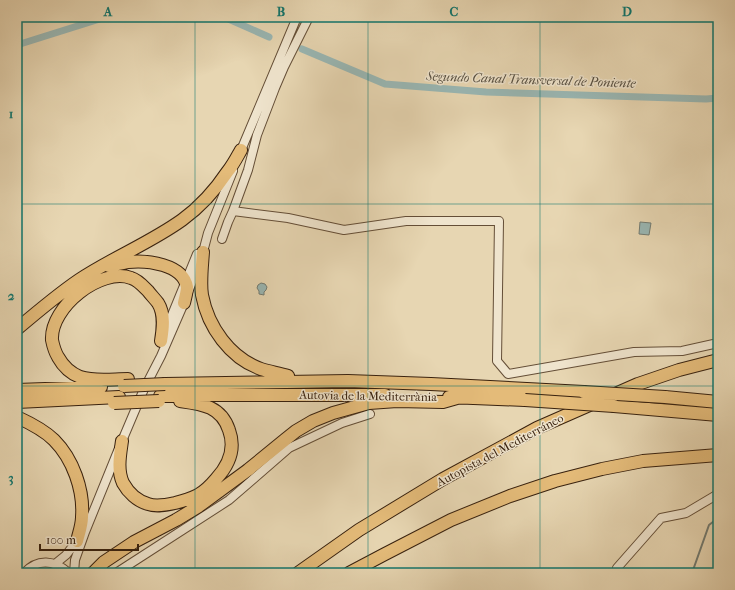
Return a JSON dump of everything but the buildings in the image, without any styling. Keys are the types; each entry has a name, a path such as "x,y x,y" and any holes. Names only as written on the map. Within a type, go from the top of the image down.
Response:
{"highway":[{"path":"17,329 49,302 79,280 167,230 182,219 211,193 229,171 241,150"},
{"path":"203,252 202,294 206,310 213,326 222,340 234,352 249,363 261,369 288,376"},
{"path":"96,270 128,262 144,262 172,268 182,277 187,288 184,303"},
{"path":"126,383 91,379 74,374 62,364 56,353 52,340 54,327 58,316 68,302 95,283 110,277 122,276 133,278 141,284 158,303 163,321 161,341"},
{"name":"Autopista del Mediterráneo","path":"298,573 359,530 436,483 538,428 638,384 679,370 718,360"},
{"path":"166,381 288,376 331,377 348,382"},
{"name":"Autovia de la Mediterrània","path":"17,390 166,381 348,382 431,384 584,392 718,402"},
{"name":"Autovia de la Mediterrània","path":"17,402 160,399 211,395 379,395 525,400 718,415"},
{"path":"93,573 104,562 134,542 199,506 248,470 286,439 313,421 333,413 369,403 397,401 443,402 457,398"},
{"path":"122,441 119,461 123,483 131,494 143,502 156,505 170,504 198,495 209,487 227,466 230,457 232,436 224,418 217,411 202,405 160,399"},
{"path":"17,408 117,400"},
{"path":"17,417 39,428 54,440 64,452 80,490 82,503 81,537"},
{"path":"349,573 451,520 510,496 555,480 643,461 718,455"}],"street":[{"path":"144,389 161,356 184,303 203,252 208,233 297,17"},
{"path":"222,239 248,170 257,135 275,88 309,17"},
{"path":"233,211 288,218 344,230 406,221 499,221 497,361 508,374 634,352 682,351 718,343"},
{"path":"74,573 75,560 81,537 144,389 161,341 185,283 201,245 208,233"},
{"path":"116,573 230,500 289,448 342,423 370,414"},
{"path":"617,568 662,518 686,513 718,494"},
{"path":"55,564 66,555 81,537"},
{"path":"24,573 34,565 48,562 62,567 69,573"}],"water":[{"path":"640,222 651,223 649,235 639,234"},
{"path":"261,283 265,284 267,287 264,295 259,294 257,288"}],"waterway":[{"name":"Segundo Canal Transversal de Poniente","path":"17,45 106,17"},
{"name":"Segundo Canal Transversal de Poniente","path":"224,17 269,37"},
{"name":"Segundo Canal Transversal de Poniente","path":"302,49 385,84 486,92 706,99 718,98"},
{"path":"692,573 709,525 718,518"}]}
